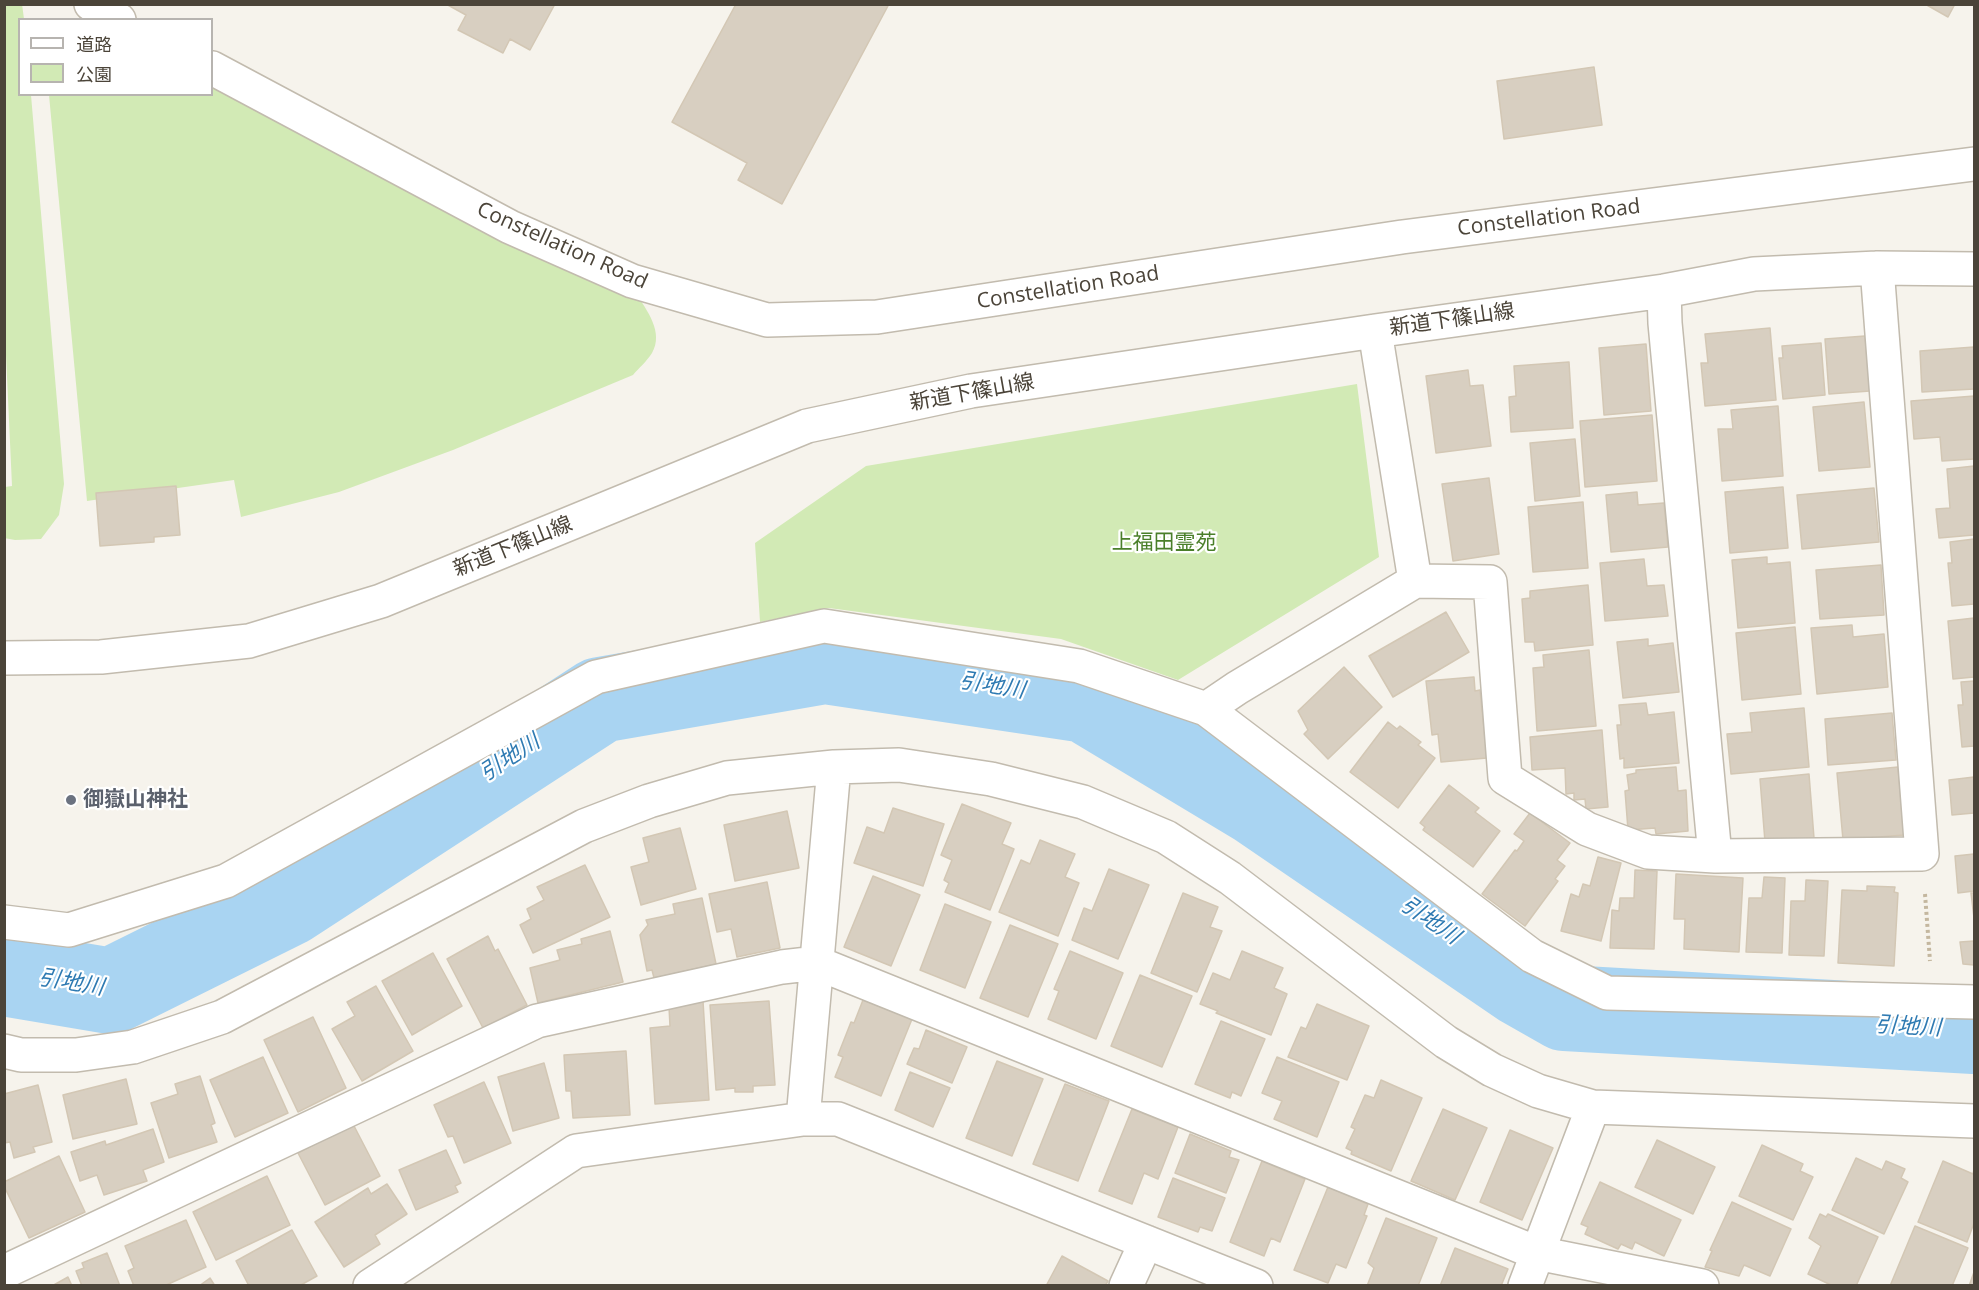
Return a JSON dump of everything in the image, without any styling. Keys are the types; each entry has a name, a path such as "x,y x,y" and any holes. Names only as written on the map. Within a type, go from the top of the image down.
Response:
{"street":[{"path":"91,4 116,18"},
{"name":"Constellation Road","path":"213,69 510,228 632,281 767,320 877,317 1414,236 1974,164"},
{"path":"1206,709 1415,581 1490,582 1505,778 1587,829 1648,852 1715,856 1922,854 1877,268"},
{"name":"新道下篠山線","path":"4,658 101,657 249,641 381,601 807,426 971,391 1664,291 1754,274 1877,268 1974,269"},
{"path":"1664,291 1666,335 1715,856"},
{"path":"1375,331 1415,581"},
{"path":"4,922 69,930 226,881 596,677 824,626 1079,666 1206,709 1532,956 1607,993 1974,1002"},
{"path":"4,1051 21,1055 76,1055 133,1047 222,1017 584,826 649,801 728,778 834,767 899,765 991,779 1083,802 1166,837 1230,878 1446,1042 1492,1070 1538,1091 1593,1107 1974,1121"},
{"path":"803,1119 834,767"},
{"path":"10,1286 4,1272 537,1020 782,967 816,963 1538,1253 1702,1286"},
{"path":"1526,1286 1593,1107"},
{"path":"370,1286 576,1151 803,1119 838,1119 1256,1286"},
{"path":"1126,1286 1146,1242"}],"path":[{"path":"1922,854 1933,1001"}],"green space":[{"path":"22,4 24,18 18,18 18,96 31,96 64,484 59,515 41,539 4,538 5,487 12,486 4,311 4,5"},
{"path":"213,83 636,293 653,322 656,337 652,353 633,375 453,450 339,492 241,517 234,480 87,501 49,96 213,96"},
{"name":"上福田霊苑","path":"1357,384 1379,557 1178,680 1061,639 829,608 760,622 755,543 866,466"}],"building":[{"path":"446,4 555,4 530,50 510,39 503,53 458,30 466,15"},
{"path":"736,4 889,4 782,204 738,180 747,163 672,122"},
{"path":"1925,4 1955,4 1948,17"},
{"path":"1594,67 1602,125 1504,139 1497,81"},
{"path":"1770,328 1776,400 1705,406 1701,363 1708,363 1705,334"},
{"path":"1865,336 1870,391 1829,394 1825,339"},
{"path":"1821,343 1825,395 1783,399 1779,358 1783,358 1782,346"},
{"path":"1646,344 1651,411 1604,415 1599,348"},
{"path":"1974,347 1974,389 1922,392 1920,351"},
{"path":"1569,362 1573,428 1511,432 1509,397 1516,396 1514,366"},
{"path":"1468,370 1470,386 1483,385 1491,446 1436,453 1426,376"},
{"path":"1974,396 1974,459 1942,461 1940,437 1914,439 1911,401"},
{"path":"1864,402 1870,467 1819,471 1813,407"},
{"path":"1778,406 1783,476 1722,481 1718,429 1733,429 1731,410"},
{"path":"1652,415 1657,481 1585,487 1580,421"},
{"path":"1575,439 1580,496 1535,501 1530,443"},
{"path":"1974,466 1974,535 1939,538 1936,509 1950,508 1947,469"},
{"path":"1489,478 1499,554 1453,561 1442,484"},
{"path":"176,486 180,535 154,537 154,542 100,546 96,493"},
{"path":"1783,487 1788,548 1730,553 1725,492"},
{"path":"1874,488 1879,542 1802,549 1797,495"},
{"path":"1637,492 1638,505 1664,503 1668,547 1611,552 1606,495"},
{"path":"1583,502 1588,568 1533,572 1528,507"},
{"path":"1974,539 1974,604 1952,606 1948,563 1952,563 1950,542"},
{"path":"1767,557 1767,564 1790,562 1795,623 1738,628 1732,560"},
{"path":"1644,559 1647,586 1664,585 1668,616 1605,621 1600,563"},
{"path":"1881,565 1884,615 1820,619 1816,570"},
{"path":"1588,585 1593,645 1535,651 1534,642 1525,642 1522,599 1530,598 1530,591"},
{"path":"1446,612 1469,652 1393,697 1369,656"},
{"path":"1974,618 1974,677 1953,679 1948,621"},
{"path":"1852,625 1853,637 1884,634 1888,687 1817,694 1811,628"},
{"path":"1795,627 1801,694 1742,700 1736,633"},
{"path":"1648,639 1648,646 1673,643 1679,692 1623,698 1617,642"},
{"path":"1589,650 1596,726 1537,731 1533,668 1544,667 1543,655"},
{"path":"1344,667 1382,707 1328,759 1304,734 1308,730 1298,711"},
{"path":"1474,677 1475,691 1480,690 1487,758 1441,762 1438,734 1432,735 1426,681"},
{"path":"1974,681 1974,746 1962,747 1958,705 1963,705 1961,682"},
{"path":"1646,703 1648,715 1674,712 1679,763 1624,768 1624,758 1620,759 1617,725 1621,725 1619,705"},
{"path":"1804,708 1809,767 1731,774 1727,734 1752,732 1750,713"},
{"path":"1892,713 1896,760 1828,765 1825,719"},
{"path":"1388,722 1397,729 1400,726 1421,742 1418,745 1435,758 1398,808 1350,772"},
{"path":"1602,730 1608,807 1586,809 1585,799 1574,800 1574,793 1566,794 1565,768 1532,770 1530,737"},
{"path":"1676,767 1678,791 1686,790 1688,831 1656,834 1655,828 1628,830 1625,791 1629,790 1627,775 1636,773 1636,770"},
{"path":"1898,767 1904,835 1843,840 1837,773"},
{"path":"1809,774 1814,838 1765,842 1760,779"},
{"path":"1974,777 1974,813 1952,815 1949,780"},
{"path":"1449,785 1479,808 1475,812 1500,831 1473,867 1423,830 1425,827 1420,823"},
{"path":"962,804 1011,823 1002,844 1014,849 990,910 945,892 949,883 944,880 952,860 941,855"},
{"path":"893,808 944,824 923,886 854,863 867,827 884,833"},
{"path":"787,811 799,868 735,881 724,825"},
{"path":"1530,813 1570,843 1557,860 1565,866 1555,879 1558,881 1525,926 1482,894 1524,841 1514,834"},
{"path":"680,828 696,889 641,905 631,867 649,862 643,838"},
{"path":"1040,840 1075,854 1065,877 1079,883 1058,936 999,912 1021,860 1030,864"},
{"path":"1974,854 1974,891 1958,893 1955,856"},
{"path":"1598,857 1621,863 1601,941 1561,931 1571,894 1579,897 1583,884 1590,886"},
{"path":"585,865 610,917 533,953 520,925 531,919 527,909 544,900 537,887"},
{"path":"1109,869 1149,885 1118,959 1072,940 1084,908 1092,911"},
{"path":"1635,870 1657,871 1654,949 1610,948 1612,910 1619,911 1620,898 1634,898"},
{"path":"1676,874 1743,878 1739,952 1684,949 1685,919 1674,919"},
{"path":"873,876 920,895 891,966 844,947"},
{"path":"1764,877 1785,878 1782,953 1746,952 1749,898 1762,898"},
{"path":"1806,880 1828,881 1824,956 1789,955 1791,901 1805,901"},
{"path":"767,882 780,948 737,957 731,929 717,932 709,894"},
{"path":"1867,886 1895,887 1894,892 1898,893 1894,966 1838,963 1842,890 1867,891"},
{"path":"1183,893 1218,907 1210,927 1222,931 1197,992 1151,973"},
{"path":"1971,893 1974,893 1974,918"},
{"path":"702,898 716,964 654,978 652,970 647,971 640,935 648,925 646,920 675,914 673,904"},
{"path":"945,904 991,922 965,988 920,970"},
{"path":"1010,925 1058,944 1028,1017 980,998"},
{"path":"610,931 623,982 538,1003 530,968 560,960 557,950 582,944 581,939"},
{"path":"488,936 495,951 498,949 527,1005 483,1028 447,959"},
{"path":"1974,941 1974,965 1963,964 1960,942"},
{"path":"1070,951 1123,973 1096,1039 1048,1019 1059,991 1054,989"},
{"path":"1242,951 1283,968 1274,988 1287,994 1271,1035 1216,1013 1218,1011 1200,1004 1213,973 1230,980"},
{"path":"433,953 462,1006 412,1035 382,981"},
{"path":"1140,975 1192,996 1162,1067 1111,1046"},
{"path":"376,986 413,1051 362,1081 332,1029 355,1016 347,1002"},
{"path":"863,1000 912,1019 881,1096 835,1077 843,1057 838,1055 851,1022 854,1023"},
{"path":"703,1001 709,1100 655,1104 650,1028 670,1026 669,1007"},
{"path":"769,1001 775,1085 753,1086 753,1092 735,1092 735,1088 716,1090 710,1005"},
{"path":"1317,1004 1369,1026 1347,1080 1288,1057 1301,1027 1306,1029"},
{"path":"313,1017 346,1088 298,1112 264,1040"},
{"path":"1221,1021 1265,1039 1241,1096 1232,1092 1230,1098 1195,1084"},
{"path":"926,1030 967,1047 952,1083 907,1064 914,1048 919,1049"},
{"path":"626,1051 630,1115 573,1118 571,1091 566,1091 564,1055"},
{"path":"263,1057 288,1113 235,1137 210,1080"},
{"path":"1277,1057 1339,1082 1317,1137 1274,1119 1282,1101 1262,1093"},
{"path":"997,1061 1043,1079 1012,1156 966,1138"},
{"path":"544,1063 559,1118 513,1131 498,1077"},
{"path":"910,1072 950,1088 933,1127 895,1110"},
{"path":"200,1076 215,1123 211,1125 217,1142 169,1158 151,1103 178,1094 175,1084"},
{"path":"126,1079 137,1124 73,1139 63,1095"},
{"path":"1381,1080 1422,1098 1391,1171 1351,1154 1352,1151 1346,1148 1355,1129 1351,1127 1365,1095 1374,1098"},
{"path":"484,1082 511,1143 464,1163 453,1136 448,1137 434,1105"},
{"path":"1065,1084 1109,1101 1078,1181 1033,1164"},
{"path":"38,1085 52,1142 33,1147 35,1152 14,1158 10,1142 4,1143 4,1094"},
{"path":"1132,1109 1178,1127 1158,1179 1144,1173 1132,1204 1099,1191"},
{"path":"1443,1109 1487,1128 1455,1200 1411,1181"},
{"path":"353,1124 380,1176 325,1205 298,1153"},
{"path":"153,1129 164,1162 143,1170 147,1181 104,1195 97,1175 80,1181 71,1152 105,1141 106,1145"},
{"path":"1510,1130 1553,1148 1522,1220 1480,1202"},
{"path":"1190,1134 1231,1151 1229,1157 1239,1160 1226,1193 1175,1173"},
{"path":"1657,1140 1715,1167 1693,1214 1635,1187"},
{"path":"1762,1145 1803,1164 1800,1171 1813,1177 1793,1220 1739,1196"},
{"path":"446,1150 461,1183 455,1186 458,1192 416,1210 399,1170"},
{"path":"59,1156 85,1212 29,1238 4,1182"},
{"path":"1856,1158 1882,1170 1886,1161 1905,1169 1901,1178 1908,1182 1884,1234 1832,1210"},
{"path":"1262,1161 1305,1179 1280,1242 1271,1238 1264,1256 1230,1242"},
{"path":"1943,1161 1973,1174 1974,1170 1974,1223 1967,1242 1918,1222"},
{"path":"267,1176 290,1225 216,1260 193,1212"},
{"path":"1173,1178 1225,1198 1212,1231 1200,1227 1198,1232 1158,1217"},
{"path":"1600,1182 1681,1220 1664,1256 1635,1242 1632,1249 1621,1244 1618,1249 1585,1234 1588,1227 1581,1224"},
{"path":"387,1184 407,1214 375,1235 380,1244 344,1267 315,1222 368,1188 371,1194"},
{"path":"1328,1187 1368,1204 1364,1215 1367,1216 1346,1268 1336,1264 1328,1283 1294,1270"},
{"path":"1732,1202 1791,1229 1770,1276 1744,1265 1739,1276 1705,1267 1712,1251 1710,1250"},
{"path":"1820,1214 1826,1217 1828,1214 1878,1237 1856,1286 1833,1286 1808,1274 1821,1246 1809,1238"},
{"path":"1386,1218 1437,1238 1418,1286 1367,1286 1374,1268 1368,1263"},
{"path":"186,1220 206,1267 164,1286 134,1286 128,1271 134,1268 125,1246"},
{"path":"1915,1226 1968,1248 1952,1286 1890,1286"},
{"path":"292,1230 317,1276 299,1286 249,1286 236,1261"},
{"path":"1455,1248 1508,1269 1501,1286 1440,1286"},
{"path":"107,1253 120,1286 82,1286 76,1271 84,1268 82,1263"},
{"path":"1062,1256 1108,1281 1105,1286 1046,1286"},
{"path":"1974,1272 1974,1286 1969,1286"},
{"path":"68,1277 72,1286 52,1286"},
{"path":"210,1278 215,1286 199,1286"}],"waterway":[{"name":"引地川","path":"4,973 111,991 288,903 600,700 825,661 1086,700 1259,804 1521,983 1565,1008 1974,1031"}],"place":[{"name":"御嶽山神社","path":"71,800"}]}
